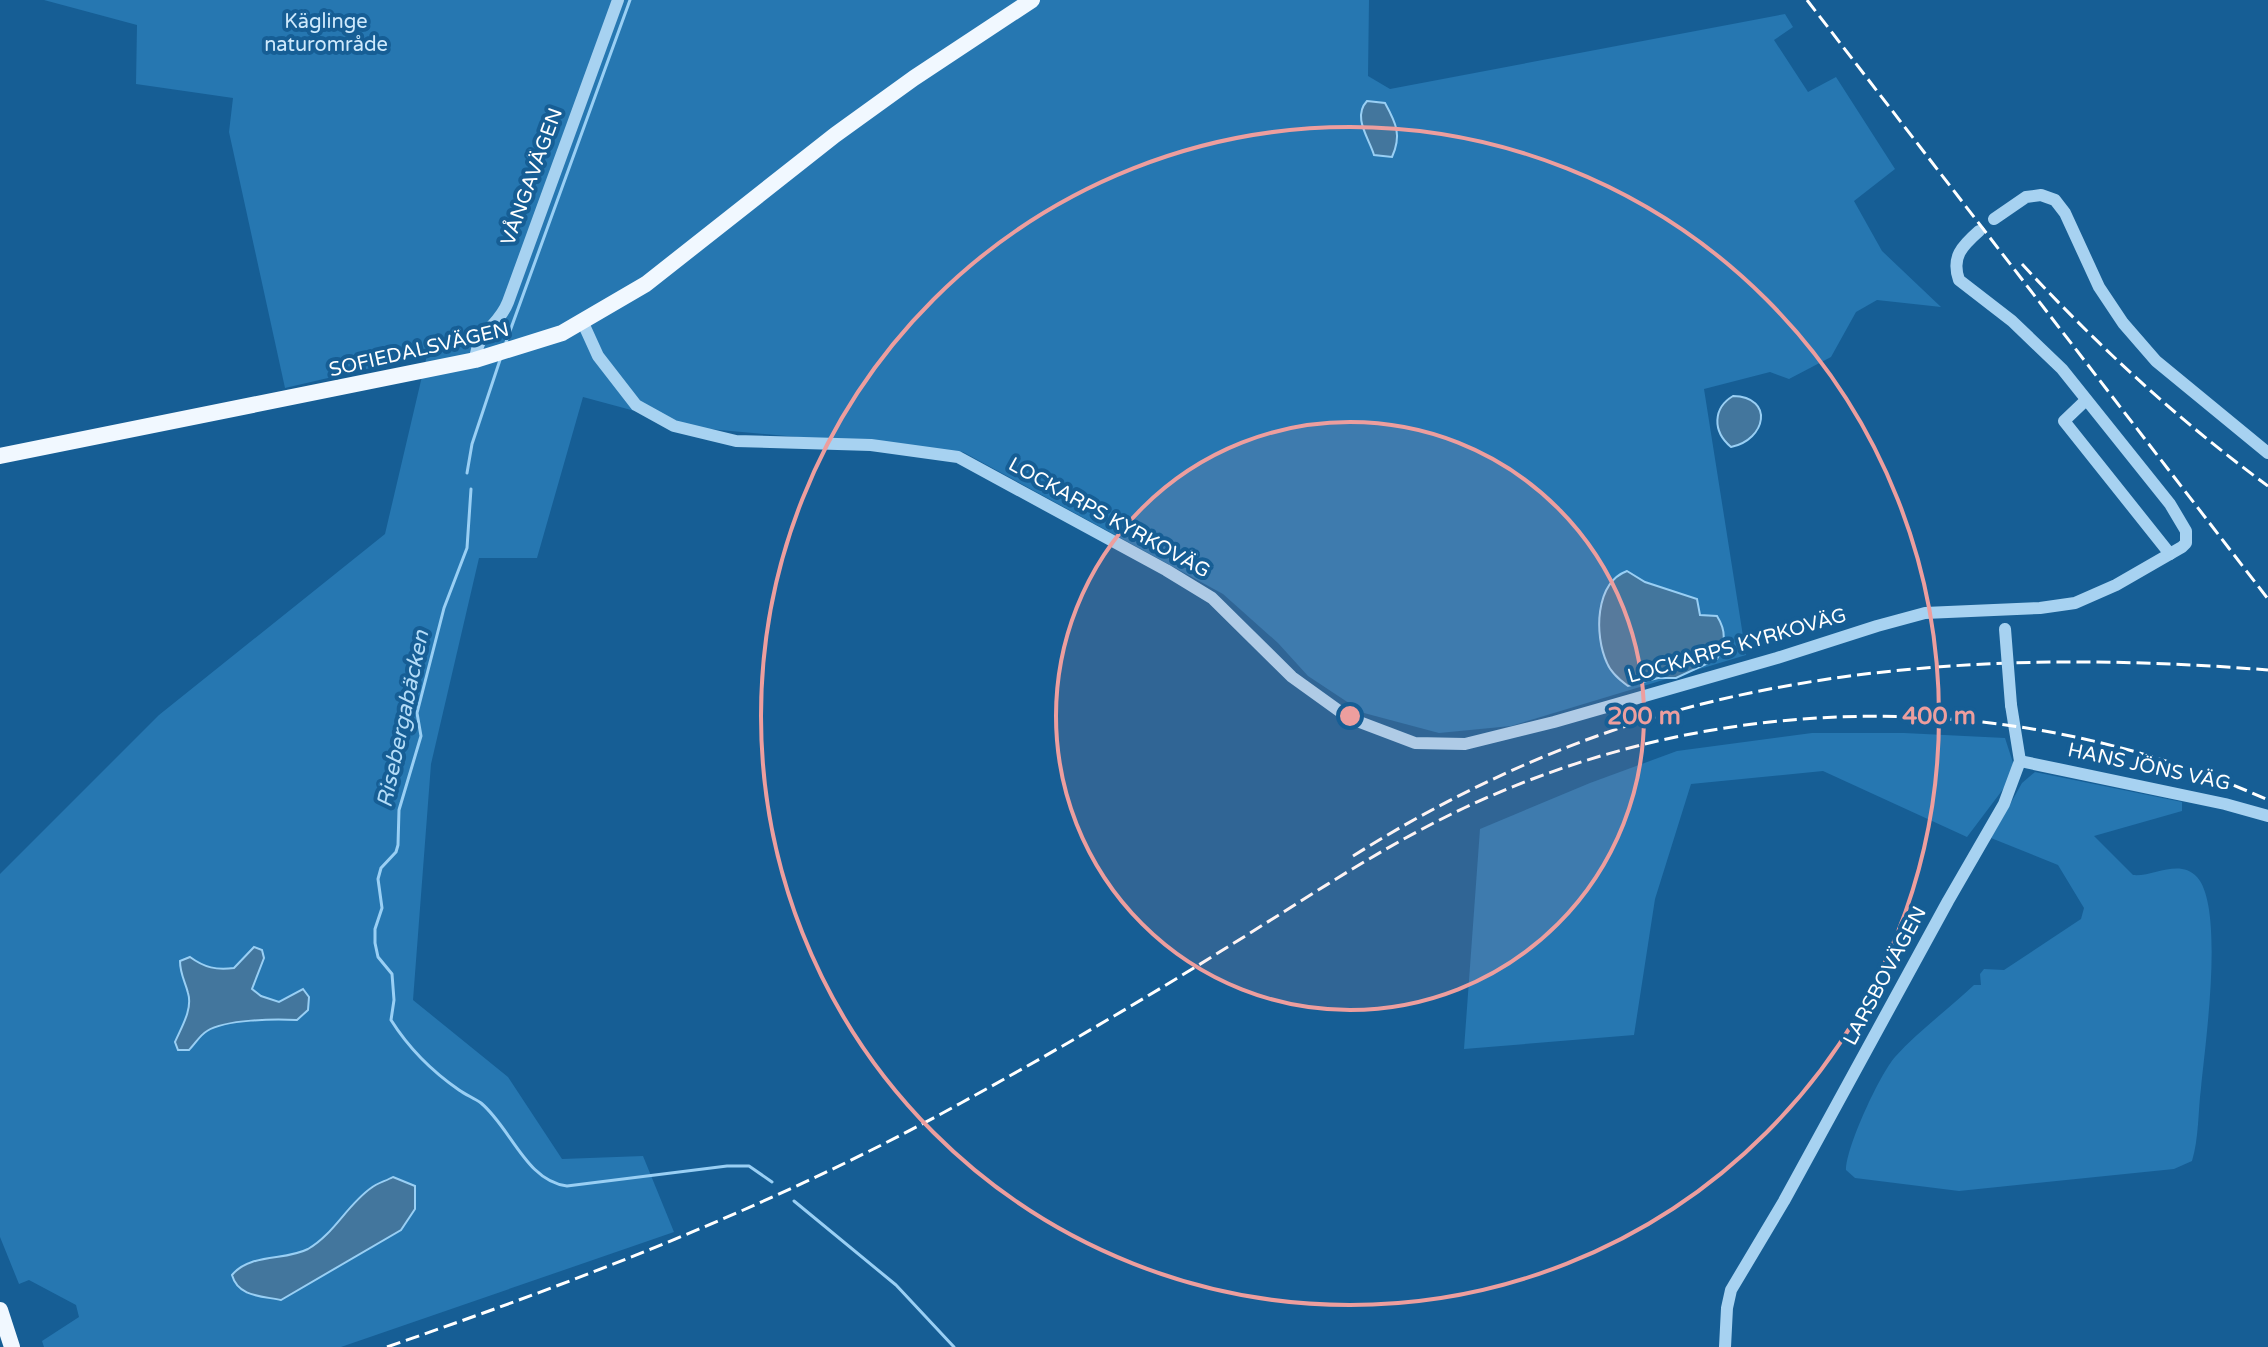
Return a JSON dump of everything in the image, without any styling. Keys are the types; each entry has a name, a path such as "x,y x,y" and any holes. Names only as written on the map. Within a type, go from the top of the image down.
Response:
{"main road":[{"name":"SOFIEDALSVÄGEN","path":"0,456 479,359 519,348 583,323 646,284 835,135 914,78 1032,0"},
{"path":"0,1310 11,1347"},
{"path":"0,1335 11,1347"}],"street":[{"name":"VÅNGAVÄGEN","path":"479,359 480,337 505,310 618,0"},
{"path":"1994,219 2026,197 2041,195 2055,200 2065,213 2099,287 2123,323 2156,361 2268,453"},
{"path":"1979,231 1958,252 1956,265 1959,280 2034,340 2086,400 2170,504 2183,525 2186,543 2170,554 2064,421 2086,400"},
{"name":"LOCKARPS KYRKOVÄG","path":"583,323 598,356 636,405 674,426 736,441 871,445 958,457 1212,598 1292,677 1349,718 1415,743 1465,744 1554,722 1925,613 2075,603 2116,585 2170,554"},
{"name":"LARSBOVÄGEN","path":"1725,1347 1731,1290 1784,1201 2004,804 2020,761 2011,705 2003,609"},
{"name":"HANS JÖNS VÄG","path":"2020,761 2211,800 2268,816"}],"green space":[{"name":"Käglinge naturområde","path":"44,0 1369,0 1368,76 1390,89 1785,14 1793,27 1774,40 1808,92 1836,77 1895,169 1854,201 1882,251 1941,307 1877,300 1856,312 1831,357 1789,379 1770,372 1704,389 1746,655 1511,726 1439,733 1364,713 1308,676 1278,643 1223,594 963,452 698,428 583,397 537,558 479,558 431,764 413,1000 508,1077 562,1159 643,1156 674,1232 341,1347 44,1347 42,1341 79,1317 76,1305 29,1280 19,1284 0,1237 0,874 159,715 385,534 427,355 285,388 229,132 233,98 136,84 137,25"},
{"path":"1812,733 2005,738 2016,772 1967,837 1823,771 1691,784 1655,899 1634,1035 1464,1049 1480,829 1677,751"},
{"path":"2035,772 2182,802 2182,811 2094,836 2133,875 2182,869 2197,877 2205,893 2210,917 2211,978 2192,1161 2174,1169 1959,1191 1855,1178 1846,1170 1847,1159 1873,1094 1895,1057 1974,985 1981,985 1980,974 1984,969 2004,970 2081,919 2084,908 2058,865 1991,838 2022,783"}],"shaded area":[{"path":"1367,101 1385,103 1392,117 1397,136 1392,157 1374,155 1361,121"},
{"path":"1733,396 1755,403 1761,419 1752,436 1731,447 1720,434 1717,420 1726,401"},
{"path":"1627,571 1645,582 1697,599 1700,615 1717,616 1724,637 1717,659 1676,678 1658,678 1628,686 1616,676 1603,652 1600,611 1609,586 1616,577"},
{"path":"254,947 262,950 264,958 252,989 261,996 279,1002 303,989 309,997 308,1010 297,1020 251,1021 215,1027 204,1033 189,1050 178,1050 175,1042 189,1005 180,961 190,957 211,967 234,968"},
{"path":"393,1177 415,1186 415,1209 401,1230 281,1300 245,1292 235,1282 232,1275 248,1263 308,1249 325,1236 362,1195"}],"waterway":[{"name":"Risebergabäcken","path":"506,342 630,0"},
{"name":"Risebergabäcken","path":"467,473 472,444 501,357"},
{"name":"Risebergabäcken","path":"471,489 467,548 444,608 417,713 421,736 399,810 398,845 396,852 381,868 378,879 382,908 375,929 375,943 378,957 392,974 394,1000 391,1020 422,1058 449,1083 481,1103 530,1164 553,1182 567,1186 727,1166 749,1166 772,1182"},
{"name":"Risebergabäcken","path":"794,1201 896,1285 954,1347"}],"railway":[{"path":"1807,0 2268,599"},
{"path":"2022,264 2140,381 2268,486"},
{"path":"1353,856 1418,817 1555,752 1626,726 1703,704 1782,687 1863,674 1944,666 2025,663 2107,662 2268,670"},
{"path":"387,1347 607,1267 822,1174 961,1103 1095,1027 1343,875 1464,808 1561,769 1660,740 1762,723 1865,716 1968,721 2070,736 2171,762 2268,800"}]}
